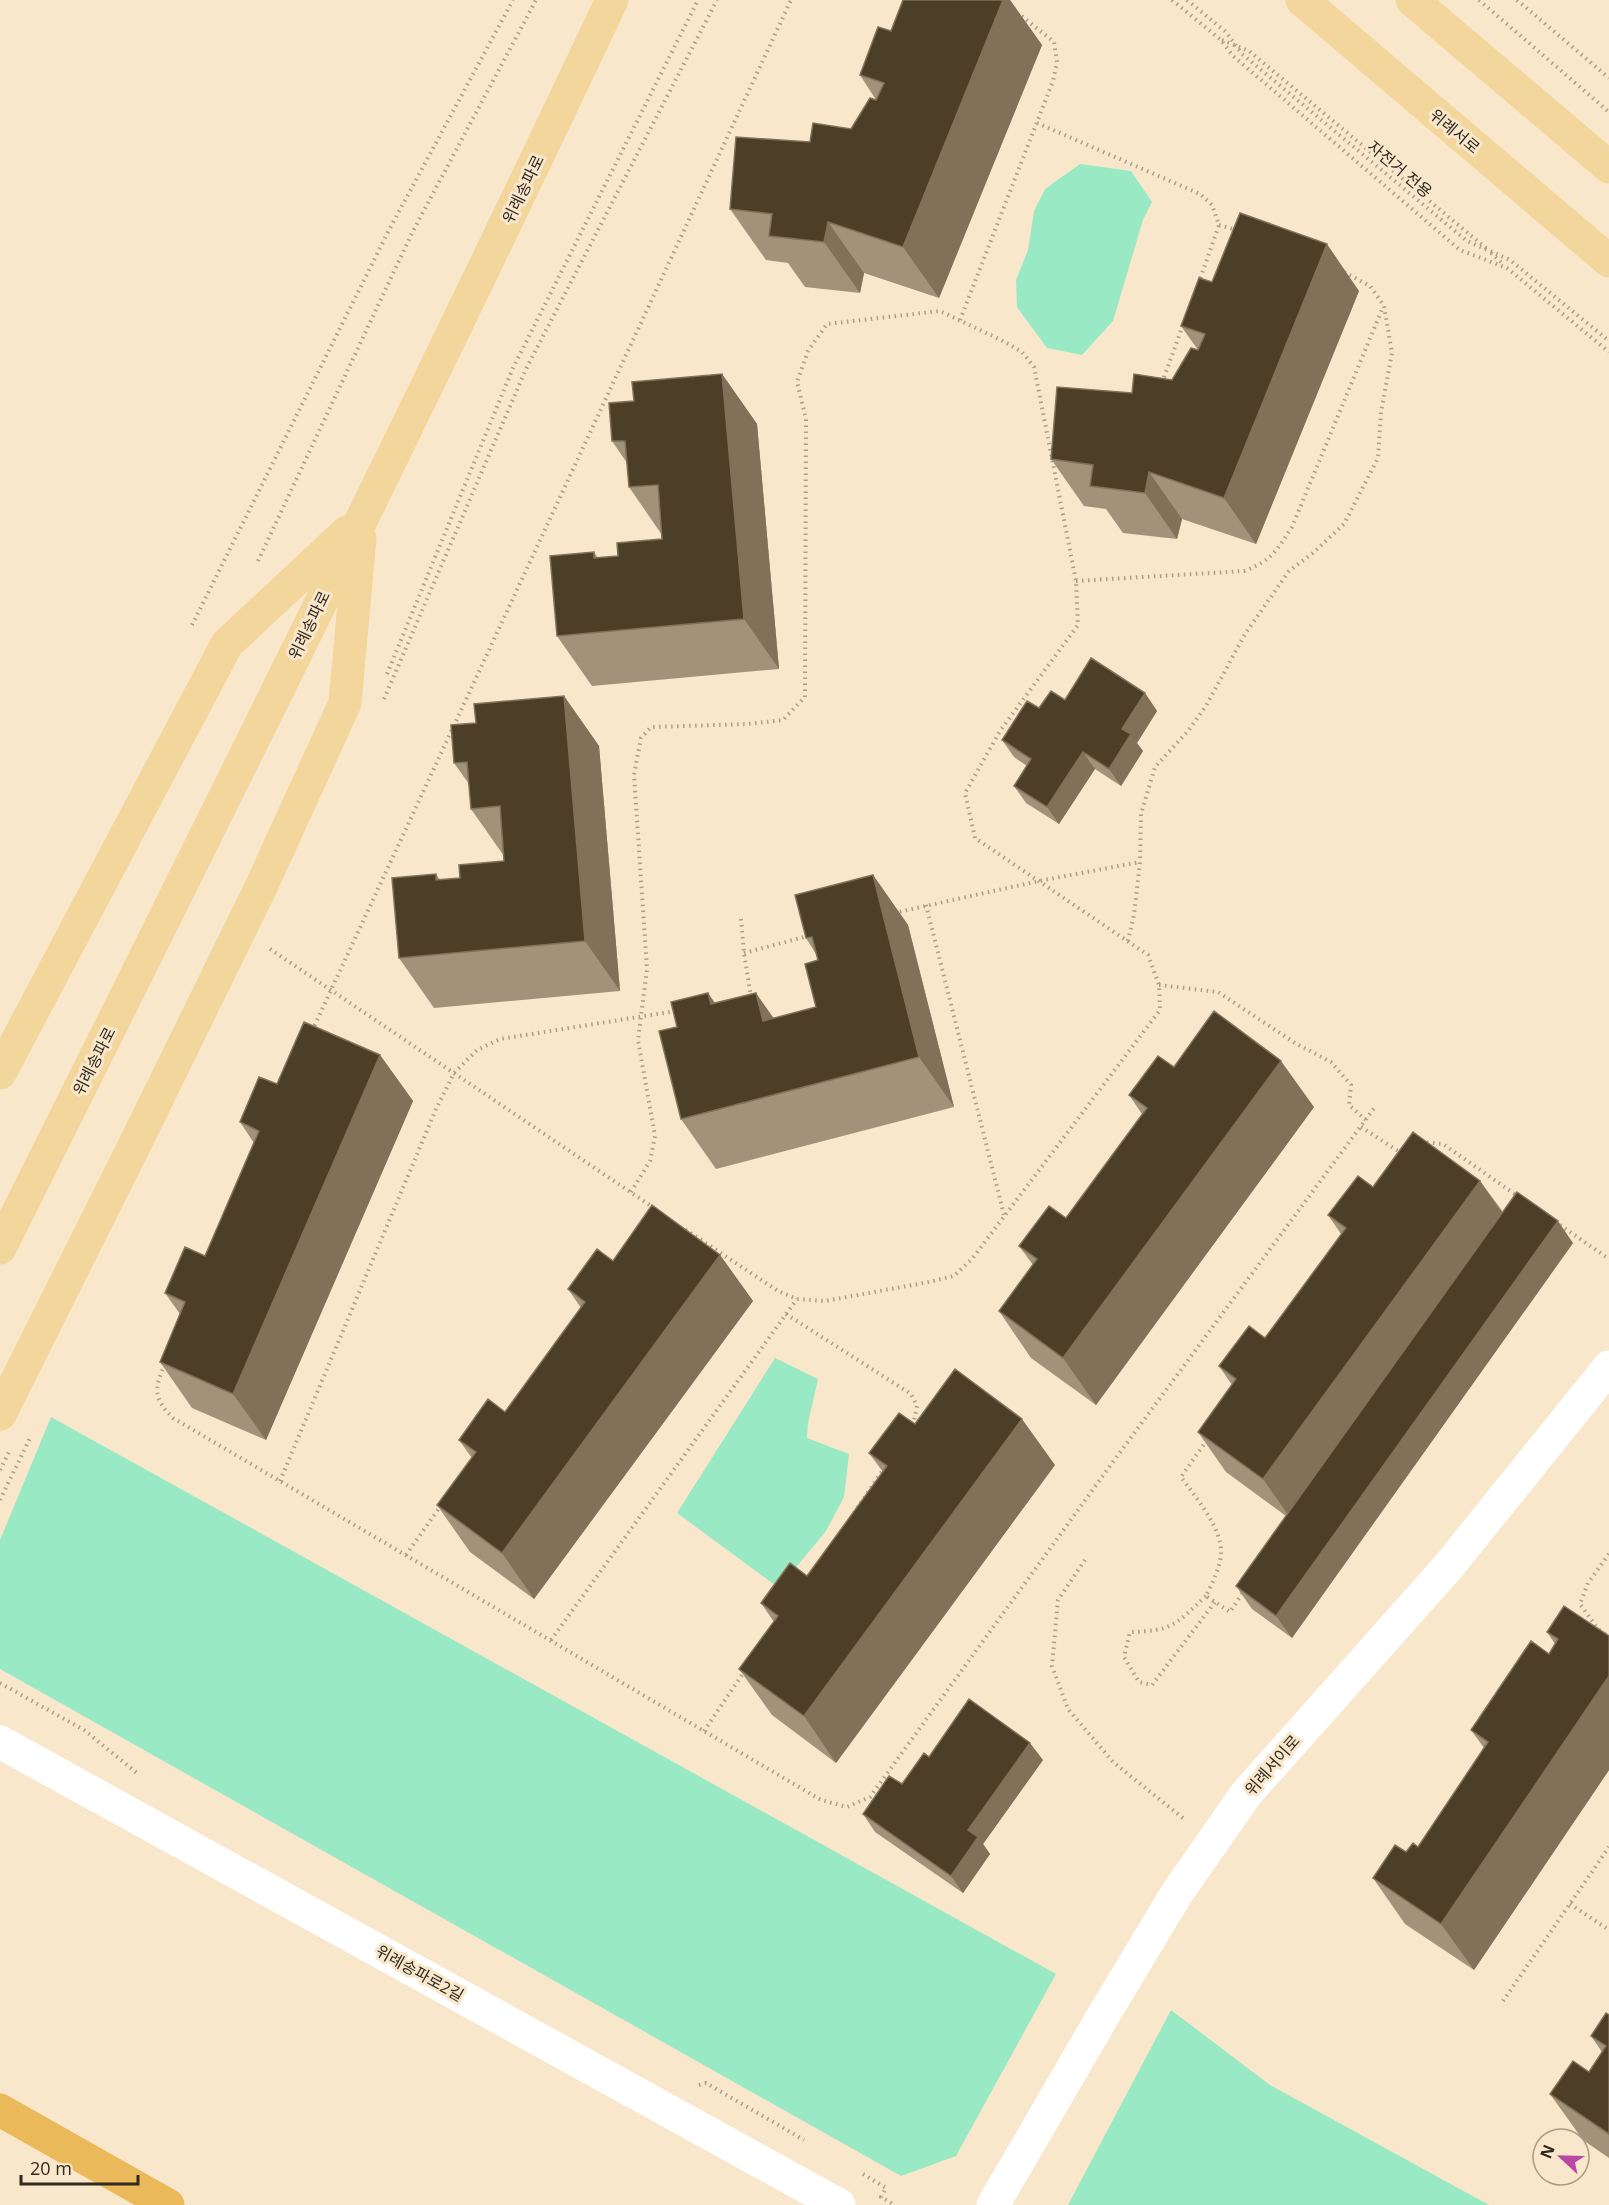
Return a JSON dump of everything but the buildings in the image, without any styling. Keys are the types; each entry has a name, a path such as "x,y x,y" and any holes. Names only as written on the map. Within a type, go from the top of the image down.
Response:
{"highway":[{"path":"0,2110 168,2205"}],"main road":[{"name":"위례송파로","path":"0,1248 186,877 522,191 612,0"},
{"name":"위례서로","path":"1302,0 1609,261"},
{"path":"1412,0 1609,167"},
{"path":"0,1072 227,644 361,519"},
{"path":"0,1414 245,919 345,703 361,519"}],"street":[{"name":"위례서이로","path":"993,2205 1177,1893 1246,1794 1448,1567 1609,1366"},
{"name":"위례송파로2길","path":"0,1742 839,2205"}],"path":[{"path":"188,634 389,230 513,0"},
{"path":"257,564 413,231 536,0"},
{"path":"311,1034 791,0"},
{"path":"1172,0 1221,40 1233,56 1460,250 1507,268"},
{"name":"자전거 전용","path":"1187,0 1226,32 1242,54 1467,241 1510,260 1609,341"},
{"path":"1479,0 1609,112"},
{"path":"1517,0 1609,78"},
{"path":"960,320 1053,81 1057,62 1054,42 1011,7"},
{"path":"1221,40 1236,46"},
{"path":"1037,123 1200,194 1212,205 1219,225 1195,292"},
{"path":"1219,225 1240,232"},
{"path":"1488,250 1609,352"},
{"path":"1128,941 1134,915 1140,862 1141,814 1155,766 1194,723 1206,706 1245,634 1289,571 1313,553 1344,524 1378,458 1381,411 1392,353 1383,306 1370,286 1341,271"},
{"path":"1076,581 1244,571 1262,564 1274,553 1292,527 1383,306"},
{"path":"631,1192 650,1161 655,1136 638,1040 647,969 634,775 641,738 651,727 748,724 783,720 805,697 806,419 797,382 808,351 827,324 940,311 1022,352 1034,367 1076,581 1078,625 1000,731 965,793 975,838 1148,955 1159,985 1160,1010 972,1259 954,1276 825,1301 797,1299 777,1292 682,1227"},
{"path":"1158,393 1187,314"},
{"path":"892,914 1039,881 1140,862"},
{"path":"926,905 1005,1216"},
{"path":"741,919 752,1007"},
{"path":"744,953 812,935"},
{"path":"268,948 663,1214"},
{"path":"1159,985 1218,992 1295,1043 1331,1062 1351,1085 1349,1105 1366,1120"},
{"path":"740,998 750,996"},
{"path":"280,1481 436,1109 454,1073 477,1050 500,1039 641,1018 685,1009"},
{"path":"166,1363 156,1384 160,1405 173,1418 821,1800 847,1807 870,1797 1107,1470 1375,1107"},
{"path":"1361,1127 1398,1151"},
{"path":"1413,1145 1425,1141 1443,1144 1529,1204"},
{"path":"1398,1151 1406,1148"},
{"path":"1397,1160 1398,1151"},
{"path":"1550,1219 1609,1258"},
{"path":"551,1640 797,1299"},
{"path":"786,1314 911,1394 917,1406 914,1424 908,1433"},
{"path":"1208,1439 1181,1477 1207,1511 1222,1551 1217,1572 1206,1596 1174,1625 1154,1632 1130,1632 1124,1657 1139,1682 1152,1685 1215,1602"},
{"path":"849,1520 888,1462"},
{"path":"406,1555 447,1497"},
{"path":"1609,1554 1587,1583 1580,1604 1598,1629 1609,1637"},
{"path":"1085,1560 1058,1600 1052,1666 1068,1709 1113,1762 1212,1842"},
{"path":"1206,1596 1230,1612 1246,1588"},
{"path":"704,1731 750,1664"},
{"path":"1503,2001 1609,1847"},
{"path":"1570,1904 1609,1930"}],"green space":[{"path":"1080,164 1131,171 1152,202 1143,220 1113,321 1082,355 1047,348 1017,307 1016,280 1028,250 1034,211 1045,189"},
{"path":"775,1358 818,1379 807,1438 849,1454 844,1497 826,1531 779,1588 677,1513"},
{"path":"51,1417 1056,1974 956,2156 901,2176 0,1669 0,1540"},
{"path":"1171,2010 1270,2085 1489,2205 1068,2205"}]}
